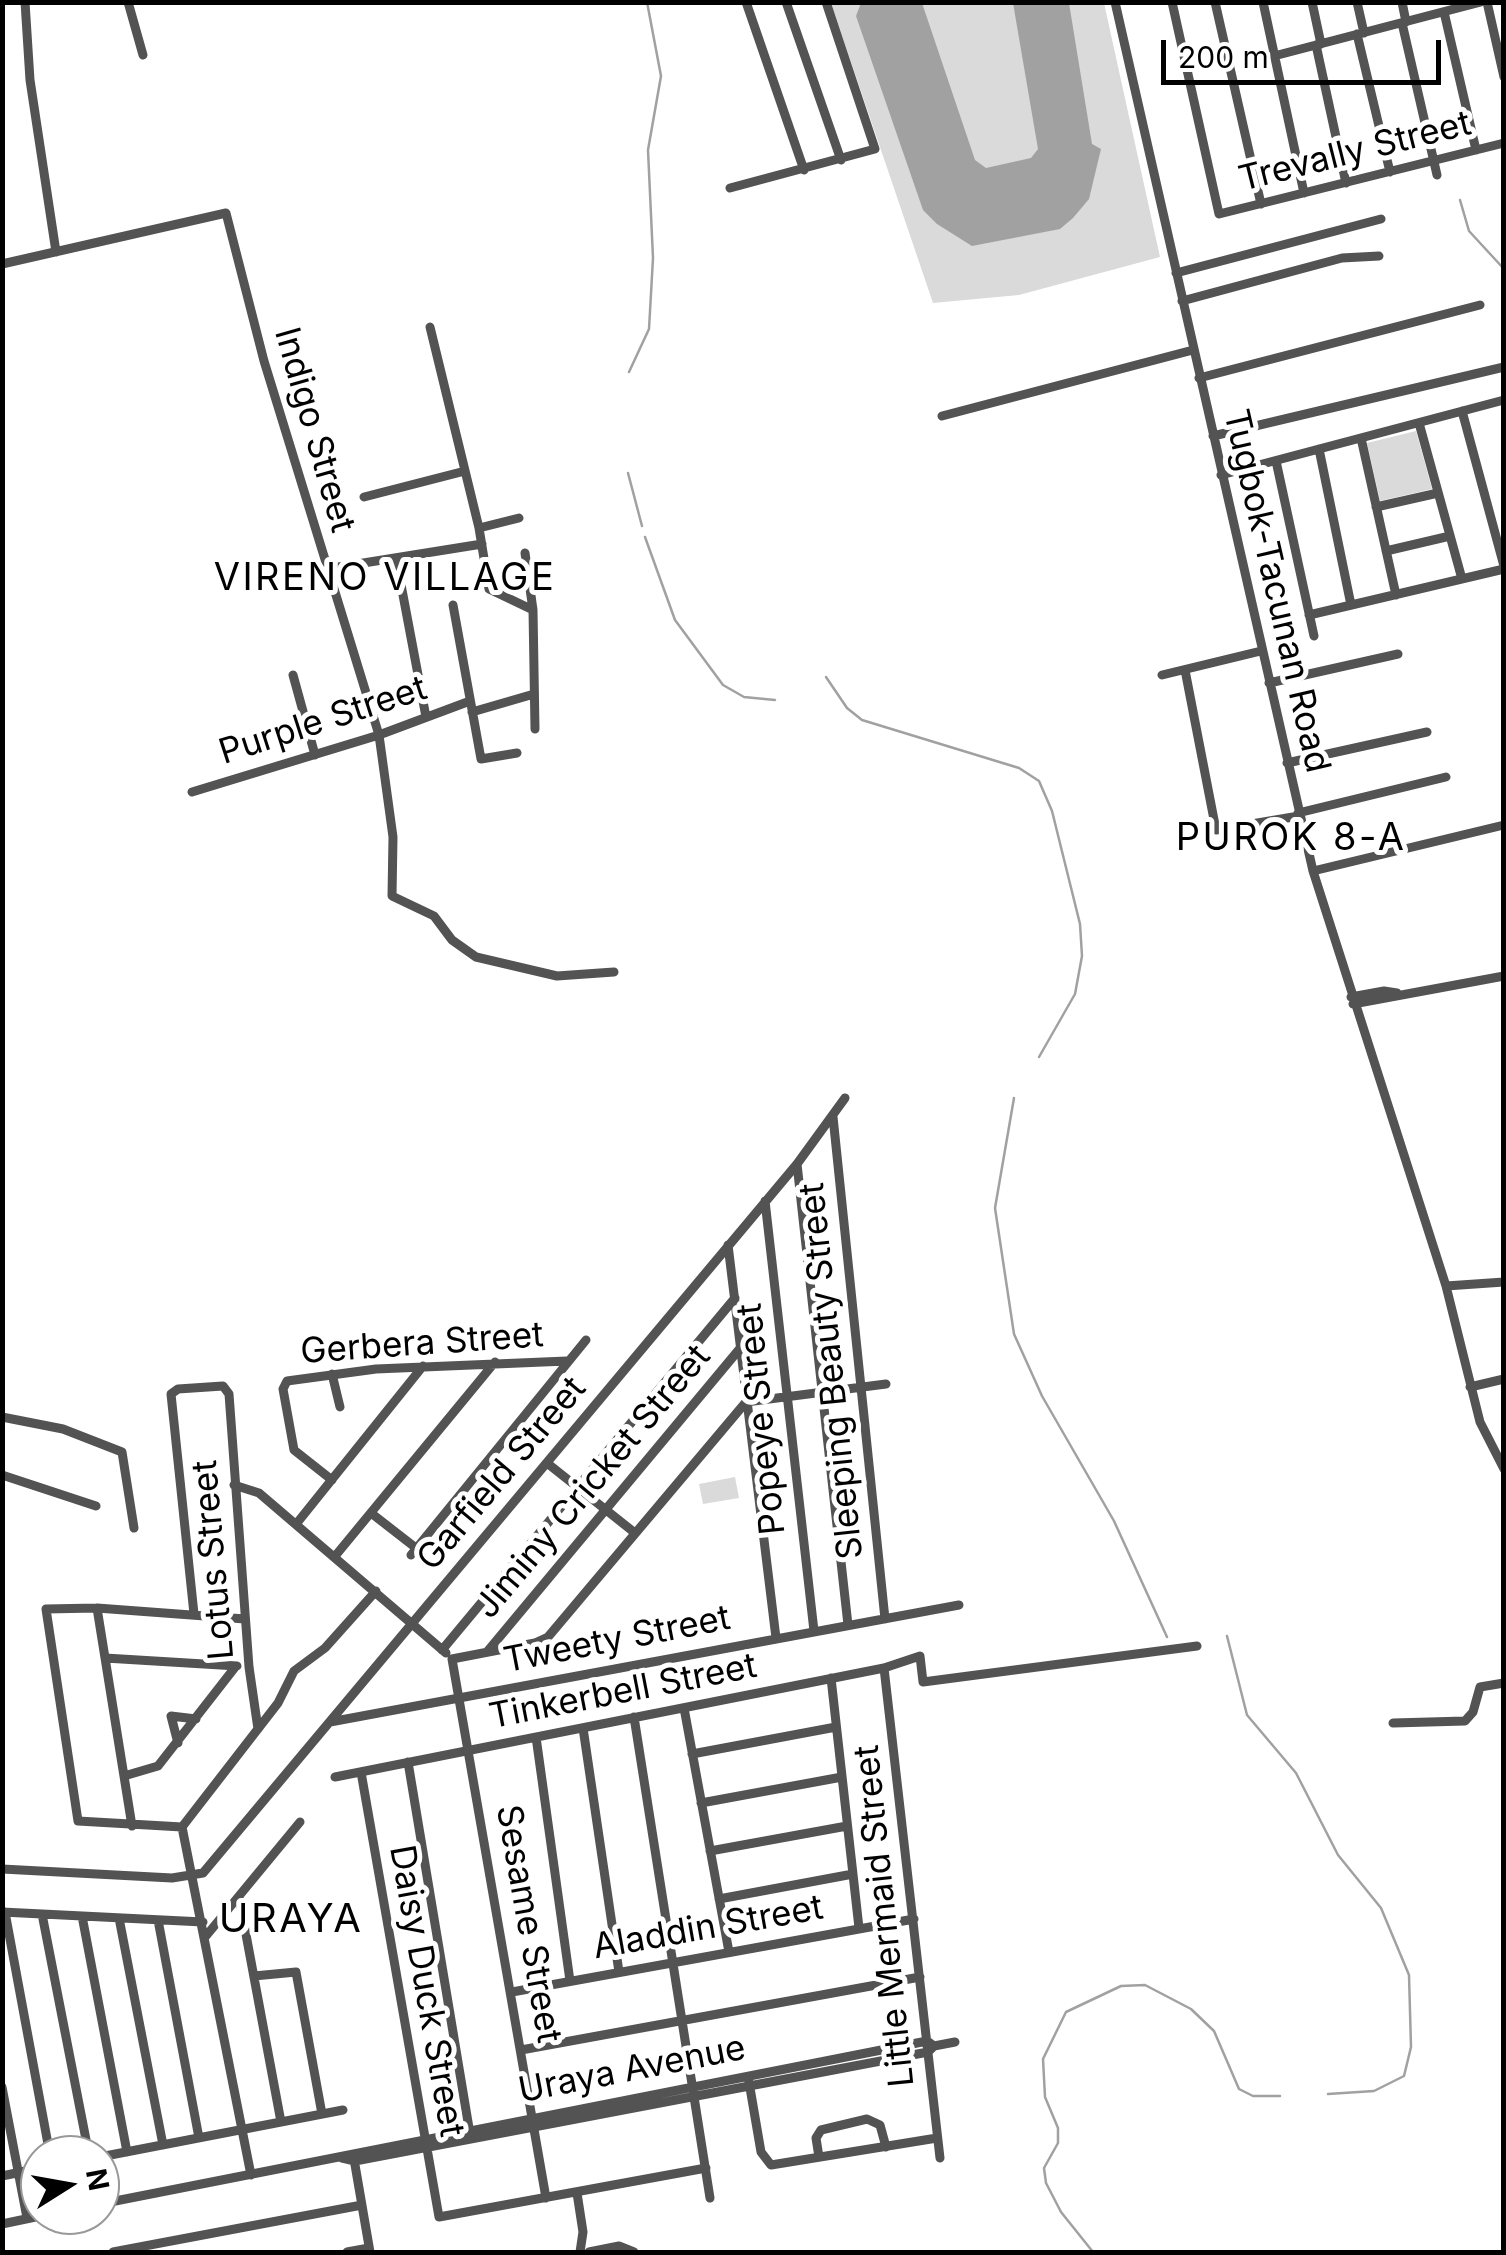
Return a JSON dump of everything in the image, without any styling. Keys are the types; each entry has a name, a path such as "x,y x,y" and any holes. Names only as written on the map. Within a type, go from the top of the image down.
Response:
{"street":[{"path":"2,264 56,252 30,80 25,2"},
{"path":"128,2 142,55"},
{"path":"746,2 804,170"},
{"path":"786,2 841,160"},
{"path":"730,188 871,154 874,142 826,2"},
{"name":"Tugbok-Tacunan Road","path":"1115,2 1313,872 1446,1286 1480,1422 1504,1469"},
{"name":"Trevally Street","path":"1172,2 1219,214 1504,143"},
{"path":"1215,2 1261,204"},
{"path":"1262,2 1304,193"},
{"path":"1312,2 1346,183"},
{"path":"1357,2 1390,172"},
{"path":"1402,2 1437,175"},
{"path":"1274,56 1446,8 1484,2 1504,77"},
{"path":"1446,8 1476,150"},
{"name":"Indigo Street","path":"56,252 226,213 326,569 379,735 392,837 392,896 434,916 452,940 476,957 557,976 614,972"},
{"path":"1176,273 1381,219"},
{"path":"1182,300 1342,258 1379,256"},
{"path":"1199,378 1480,305"},
{"path":"430,326 479,528 489,588 533,610"},
{"path":"942,416 1193,350"},
{"path":"1213,436 1504,367"},
{"path":"1222,475 1503,401"},
{"path":"1309,615 1504,567 1462,411"},
{"path":"1419,422 1462,578"},
{"path":"1361,438 1396,594"},
{"path":"1319,449 1351,605"},
{"path":"1276,461 1314,636"},
{"path":"364,497 466,471"},
{"path":"1376,507 1438,493"},
{"path":"479,528 519,518"},
{"path":"1386,551 1450,536"},
{"path":"326,569 482,544"},
{"path":"525,552 533,610 535,729"},
{"path":"396,558 426,717"},
{"path":"452,605 481,759 517,753"},
{"path":"1162,675 1262,651"},
{"path":"1269,683 1398,654"},
{"path":"1186,670 1216,830 1446,778"},
{"path":"293,675 315,755"},
{"name":"Purple Street","path":"192,792 426,717 534,694"},
{"path":"1288,764 1426,732"},
{"path":"1313,872 1504,825"},
{"path":"1352,1000 1504,976"},
{"name":"Garfield Street","path":"194,1877 207,1870 414,1624 797,1164 845,1098"},
{"name":"Sleeping Beauty Street","path":"832,1117 885,1619"},
{"path":"797,1164 848,1625"},
{"name":"Popeye Street","path":"765,1202 814,1631"},
{"name":"Popeye Street","path":"728,1246 776,1638"},
{"path":"1446,1286 1504,1282"},
{"path":"442,1650 736,1298"},
{"path":"370,1514 414,1551 586,1340"},
{"name":"Jiminy Cricket Street","path":"487,1652 742,1346"},
{"name":"Gerbera Street","path":"332,1480 294,1450 284,1385 332,1374 423,1366 566,1361"},
{"path":"336,1555 496,1362"},
{"path":"297,1524 423,1366"},
{"path":"332,1374 340,1407"},
{"path":"1470,1386 1504,1379"},
{"path":"234,1485 254,1490 336,1555 452,1659 544,1639 734,1412 749,1400 886,1384"},
{"name":"Lotus Street","path":"194,1614 172,1392 226,1387 249,1667 258,1730"},
{"path":"2,1417 63,1429 122,1452 134,1528"},
{"path":"548,1463 634,1534"},
{"path":"2,1475 96,1506"},
{"path":"182,1827 258,1730 294,1671 325,1648 376,1591"},
{"name":"Tweety Street","path":"330,1722 959,1605"},
{"path":"98,1608 132,1826"},
{"path":"182,1827 80,1822 46,1609 98,1608 245,1619"},
{"name":"Tinkerbell Street","path":"335,1777 884,1668 920,1656 923,1682 1197,1646"},
{"path":"105,1658 249,1667"},
{"name":"Sesame Street","path":"452,1659 471,1750 546,2198"},
{"path":"124,1776 153,1770 236,1666"},
{"name":"Little Mermaid Street","path":"884,1668 940,2158"},
{"path":"831,1678 859,1928"},
{"path":"1393,1723 1465,1721 1473,1712 1480,1686 1504,1682"},
{"path":"684,1708 729,1952"},
{"path":"178,1743 166,1712 196,1720"},
{"path":"634,1718 710,2198"},
{"path":"583,1728 619,1972"},
{"path":"692,1754 836,1728"},
{"path":"536,1737 570,1981"},
{"name":"Daisy Duck Street","path":"408,1762 470,2134"},
{"name":"Daisy Duck Street","path":"361,1772 439,2218 546,2198"},
{"path":"701,1803 842,1778"},
{"path":"206,1936 300,1822"},
{"path":"710,1851 848,1826"},
{"path":"182,1827 251,2175"},
{"path":"2,1869 194,1877"},
{"path":"719,1899 853,1874"},
{"path":"239,1897 281,2122"},
{"path":"46,2135 4,1912 203,1922"},
{"path":"42,1914 85,2135"},
{"path":"82,1916 126,2152"},
{"path":"120,1918 162,2145"},
{"name":"Aladdin Street","path":"512,1992 914,1918"},
{"path":"158,1920 199,2138"},
{"path":"254,1976 296,1972 322,2114"},
{"path":"521,2050 920,1977"},
{"name":"Uraya Avenue","path":"120,2200 955,2042"},
{"path":"749,2081 766,2162 774,2166 938,2138"},
{"path":"2,2087 20,2182"},
{"path":"877,2120 886,2109"},
{"path":"120,2153 343,2110"},
{"path":"805,2125 817,2133 866,2119 877,2120"},
{"path":"877,2120 886,2146"},
{"path":"817,2133 819,2157"},
{"path":"347,2252 369,2250 354,2156"},
{"path":"546,2198 706,2168"},
{"path":"2,2176 18,2172"},
{"path":"577,2193 583,2232 580,2252"},
{"path":"113,2252 362,2206"},
{"path":"589,2252 619,2246 634,2252"}],"shaded area":[{"path":"831,3 1104,3 1160,257 1019,295 933,303"},
{"path":"861,3 922,3 975,160 986,168 1031,158 1038,149 1013,3 1069,3 1092,144 1101,149 1089,199 1073,218 1060,229 972,246 923,210 856,16"},
{"path":"1416,431 1432,489 1380,501 1367,443"},
{"path":"735,1477 739,1498 703,1504 699,1484"}],"waterway":[{"path":"629,372 649,329 653,258 648,150 661,76 647,2"},
{"path":"1460,200 1469,231 1504,269"},
{"path":"628,473 642,526"},
{"path":"645,537 675,620 723,685 744,697 775,700"},
{"path":"826,677 847,708 862,720 1019,768 1039,781 1052,811 1080,924 1082,956 1075,994 1039,1057"},
{"path":"1014,1098 995,1208 1014,1334 1042,1396 1114,1521 1167,1637"},
{"path":"1227,1636 1247,1715 1296,1773 1338,1855 1381,1908 1409,1975 1411,2047 1404,2076 1374,2091 1328,2094"},
{"path":"1093,2252 1061,2212 1046,2183 1044,2168 1058,2143 1058,2128 1045,2097 1043,2059 1066,2012 1121,1986 1145,1985 1191,2009 1214,2031 1239,2089 1253,2096 1280,2096"}],"district":[{"name":"VIRENO VILLAGE","path":"385,579"},
{"name":"PUROK 8-A","path":"1291,839"},
{"name":"URAYA","path":"291,1920"}]}
